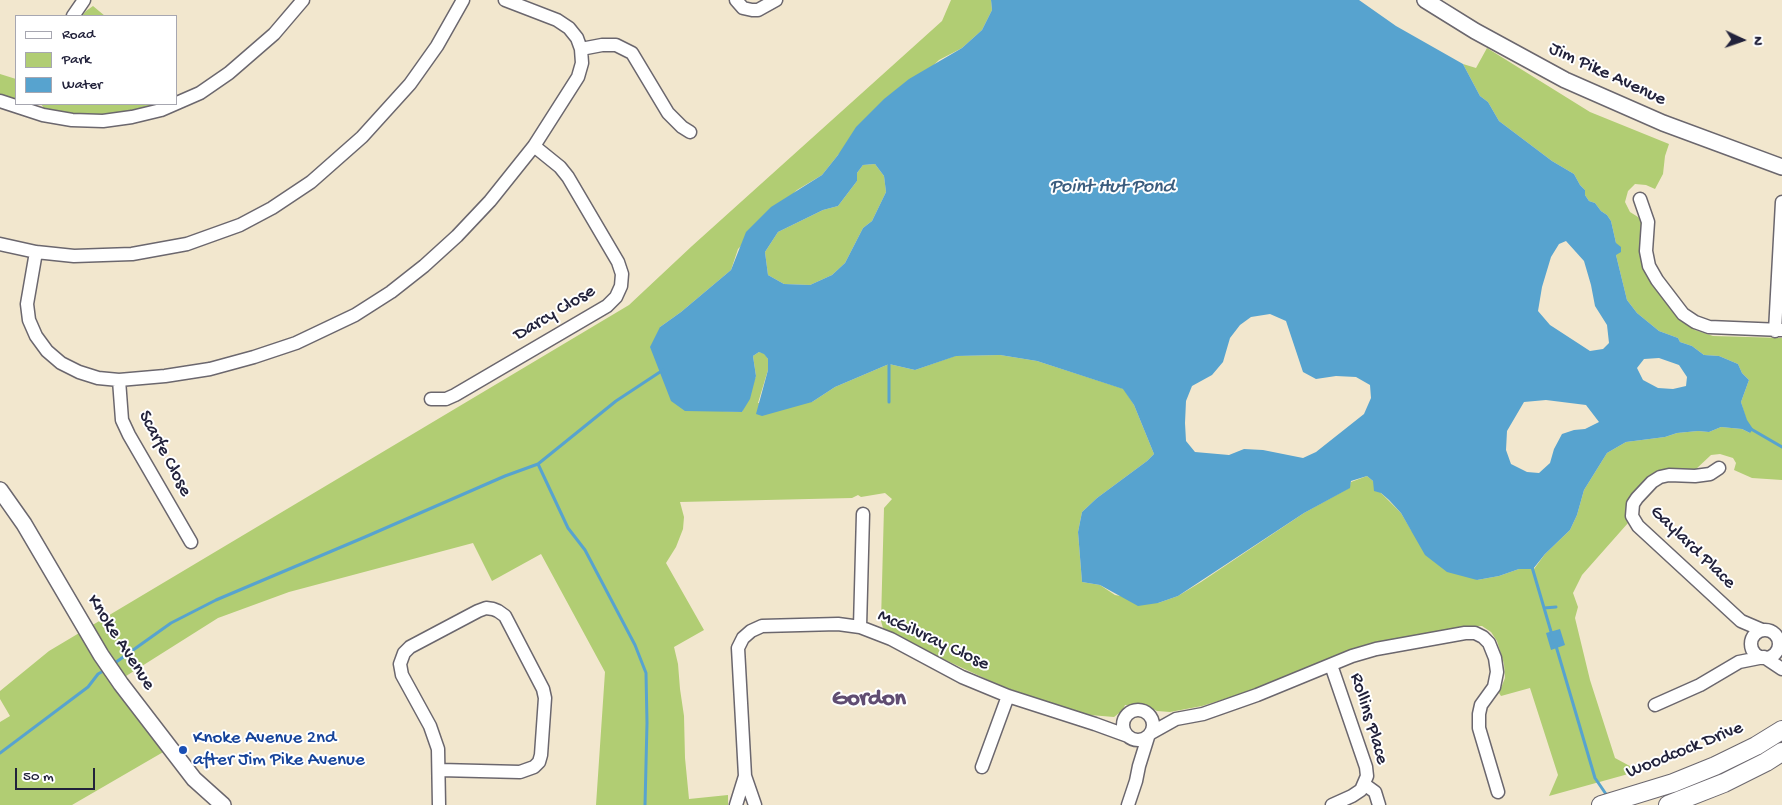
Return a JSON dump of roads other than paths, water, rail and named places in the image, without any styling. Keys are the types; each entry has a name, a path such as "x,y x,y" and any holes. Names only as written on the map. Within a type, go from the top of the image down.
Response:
{"main road":[{"name":"Woodcock Drive","path":"1602,805 1673,783 1715,766 1756,746 1782,730"},
{"path":"1668,805 1724,783 1782,752"}],"street":[{"path":"74,15 84,0"},
{"path":"178,104 200,93 244,61 274,34 303,0"},
{"path":"0,244 36,252 74,256 112,256 169,248 223,232 272,208 311,182 345,153 395,102 437,46 463,0"},
{"path":"36,252 27,304 29,320 36,336 47,351 61,363 79,372 98,378 119,380 183,373 254,358 309,337 355,315 408,280 457,236 490,202 534,146 578,76 582,63 581,49 577,38 569,28 557,20 505,0"},
{"path":"736,0 743,8 752,10 758,10 776,0"},
{"name":"Jim Pike Avenue","path":"1425,0 1475,31 1565,80 1663,123 1782,167"},
{"path":"581,49 602,45 616,45 632,53 668,113 690,132"},
{"path":"0,101 15,104"},
{"path":"30,107 72,120 103,120 132,117 175,105"},
{"name":"Darcy Close","path":"431,399 446,399 456,395 607,306 616,297 622,286 622,274 618,262 568,177 560,167 534,146"},
{"path":"1640,199 1648,222 1646,252 1649,266 1656,280 1683,314 1695,322 1709,327 1778,330 1782,202"},
{"name":"Scarfe Close","path":"119,380 122,420 192,542"},
{"name":"Gaylard Place","path":"1719,468 1710,474 1660,477 1652,482 1637,498 1633,504 1632,516 1638,526 1741,621 1751,643"},
{"name":"Knoke Avenue","path":"0,490 24,524 120,684 194,779 223,805"},
{"path":"860,627 863,514"},
{"path":"439,805 440,770 438,749 432,732 402,675 400,664 404,653 410,647 469,615 486,608 498,611 504,616 543,689 545,698 539,762 534,767 520,772 440,770"},
{"name":"Gaylard Place","path":"1741,621 1766,630"},
{"name":"McGilvray Close","path":"755,805 745,776 738,648 743,638 751,631 769,625 838,624 860,627 890,639 962,677 1008,696 1095,724 1130,738"},
{"path":"1740,662 1754,635 1766,630 1782,627"},
{"path":"1766,630 1776,635 1780,642 1778,654 1782,667"},
{"path":"1130,738 1140,740 1176,719 1203,714 1376,649 1474,633 1483,637 1489,643 1495,658 1497,672 1494,687 1481,705 1479,714 1480,728 1498,792"},
{"path":"1655,705 1700,685 1740,662 1773,655 1780,642"},
{"path":"1751,643 1756,654 1782,667"},
{"name":"Rollins Place","path":"1331,665 1366,767 1366,776 1361,790 1332,805"},
{"path":"982,767 1008,696"},
{"path":"1138,766 1130,738 1123,726 1124,718 1129,712 1137,709 1176,719"},
{"path":"1128,805 1136,781 1138,766 1150,735 1153,720 1149,713"},
{"name":"McGilvray Close","path":"1095,724 1124,718"},
{"name":"McGilvray Close","path":"736,805 745,776"},
{"name":"Rollins Place","path":"1364,784 1375,792 1379,805"}],"water":[{"name":"Point Hut Pond","path":"991,0 1359,0 1396,26 1463,64 1480,96 1488,102 1499,121 1552,161 1574,174 1585,190 1585,195 1589,201 1595,203 1611,221 1616,243 1621,247 1621,252 1616,255 1627,300 1637,313 1659,331 1678,338 1680,342 1692,346 1704,355 1719,356 1738,364 1742,373 1749,380 1741,402 1747,420 1753,429 1750,433 1742,429 1721,427 1709,432 1677,433 1665,437 1626,442 1607,453 1584,490 1577,515 1570,530 1545,554 1533,569 1519,569 1499,576 1477,580 1447,572 1425,555 1401,513 1381,493 1374,491 1373,481 1367,476 1351,481 1350,488 1304,513 1178,596 1158,603 1138,606 1100,585 1082,582 1078,532 1082,512 1154,454 1134,405 1123,389 1037,361 1000,355 956,356 915,370 889,364 835,387 812,402 762,416 756,414 768,370 768,359 759,352 753,356 756,376 750,399 742,412 685,411 671,401 650,347 660,327 731,270 746,232 771,207 822,175 856,127 884,99 909,79 962,48 982,30 992,10","holes":["875,164 884,176 886,192 872,221 863,228 845,263 832,275 810,285 784,284 768,275 765,252 778,232 823,210 838,206 857,181 857,173 863,165","1566,241 1584,261 1595,306 1607,325 1609,343 1603,349 1590,351 1550,325 1538,311 1542,287 1551,257 1559,244","1270,314 1286,321 1303,372 1316,379 1336,376 1356,377 1370,385 1371,398 1364,414 1316,452 1303,458 1263,450 1244,449 1229,455 1195,452 1186,441 1186,401 1192,386 1212,375 1223,362 1230,338 1240,325 1251,317","1659,358 1679,365 1687,377 1686,386 1673,389 1658,388 1643,380 1637,368 1644,359","1546,400 1586,405 1599,422 1585,429 1562,434 1554,449 1550,463 1539,473 1527,472 1511,464 1506,450 1507,431 1524,402"]},
{"path":"1560,629 1565,645 1551,650 1546,633"}],"waterway":[{"path":"889,364 889,402"},
{"path":"645,805 646,673 635,645 585,550 568,528 538,464 616,401 663,370"},
{"path":"1751,429 1782,447"},
{"path":"112,665 171,623 216,600 505,476 538,464"},
{"path":"1532,567 1552,635"},
{"path":"1544,608 1556,607"},
{"path":"1556,646 1595,778 1608,797"},
{"path":"0,753 88,687 98,674 105,670"}],"place":[{"name":"Knoke Avenue 2nd after Jim Pike Avenue","path":"183,750"}],"district":[{"name":"Gordon","path":"869,700"}]}
